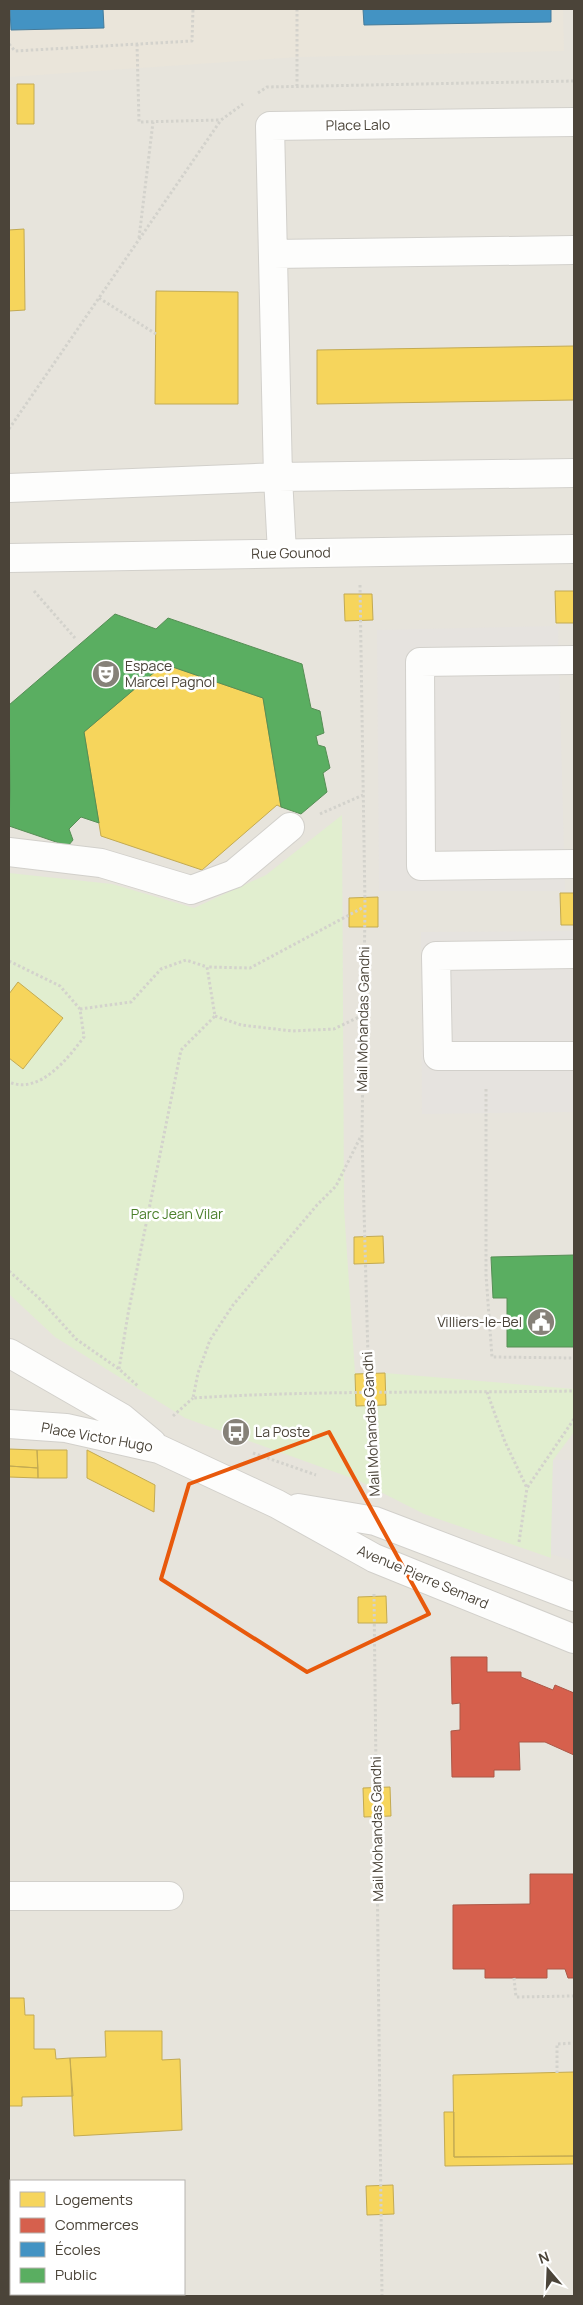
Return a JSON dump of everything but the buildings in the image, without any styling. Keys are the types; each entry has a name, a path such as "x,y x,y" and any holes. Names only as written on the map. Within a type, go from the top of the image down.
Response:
{"street":[{"name":"Place Lalo","path":"282,553 278,477 270,126 574,122"},
{"path":"273,254 574,250"},
{"path":"9,488 278,477 574,473"},
{"name":"Rue Gounod","path":"9,558 574,548"},
{"path":"574,660 420,662 421,866 574,864"},
{"path":"9,852 101,863 191,890 234,874 290,827"},
{"path":"574,954 436,956 438,1056 574,1056"},
{"name":"Place Victor Hugo","path":"9,1353 122,1418 160,1449"},
{"name":"Place Victor Hugo","path":"9,1424 66,1428 160,1449"},
{"name":"Avenue Pierre Semard","path":"160,1449 277,1504 374,1558 574,1639"},
{"name":"Avenue Pierre Semard","path":"277,1504 375,1521 574,1597"},
{"path":"9,1896 168,1896"}],"path":[{"path":"9,44 15,51 192,41 193,9"},
{"path":"297,9 298,86"},
{"path":"137,44 139,122 221,120"},
{"path":"139,239 153,122"},
{"path":"99,298 156,334"},
{"name":"Mail Mohandas Gandhi","path":"359,552 365,906 362,1136 368,1393 375,1521"},
{"path":"33,590 75,638"},
{"path":"290,827 363,795"},
{"path":"80,1009 131,1002 161,969 186,960 207,967 250,968 365,906"},
{"path":"9,1082 16,1085 35,1082 63,1064 84,1037 80,1009 60,986 10,963"},
{"path":"207,967 215,1016"},
{"path":"215,1016 241,1025 292,1031 334,1029 363,1015"},
{"path":"119,1369 135,1275 181,1050 215,1016"},
{"path":"485,1056 486,1275 492,1356 574,1358"},
{"path":"173,1416 193,1398 198,1373 210,1340 233,1305 311,1212 336,1186 362,1136"},
{"path":"9,1271 41,1300 76,1339 119,1369 146,1393"},
{"path":"193,1398 294,1392 574,1391"},
{"path":"487,1392 526,1488 574,1419"},
{"path":"166,1410 181,1422"},
{"path":"243,1450 319,1476"},
{"name":"Mail Mohandas Gandhi","path":"374,1558 382,2296"},
{"path":"514,1978 516,1997 574,1996"},
{"path":"558,2073 557,2044 574,2043"}],"highlighted area":[{"path":"329,1432 429,1614 307,1672 161,1579 189,1484"}],"shaded area":[{"path":"9,9 574,9 574,2296 9,2296"},
{"path":"9,9 563,9 564,51 299,57 9,77"},
{"path":"558,626 565,891 379,891 377,630"},
{"path":"574,931 574,1112 422,1114 421,932"},
{"path":"553,1460 574,1460 574,1561 551,1554"}],"green space":[{"name":"Parc Jean Vilar","path":"342,815 344,1208 355,1373 385,1373 574,1389 574,1432 553,1460 551,1558 424,1514 357,1480 185,1418 55,1337 9,1294 9,873 112,884 194,908 266,875"}],"place":[{"name":"Espace Marcel Pagnol","path":"106,674"},
{"name":"Villiers-le-Bel","path":"541,1322"},
{"name":"La Poste","path":"236,1432"}]}
